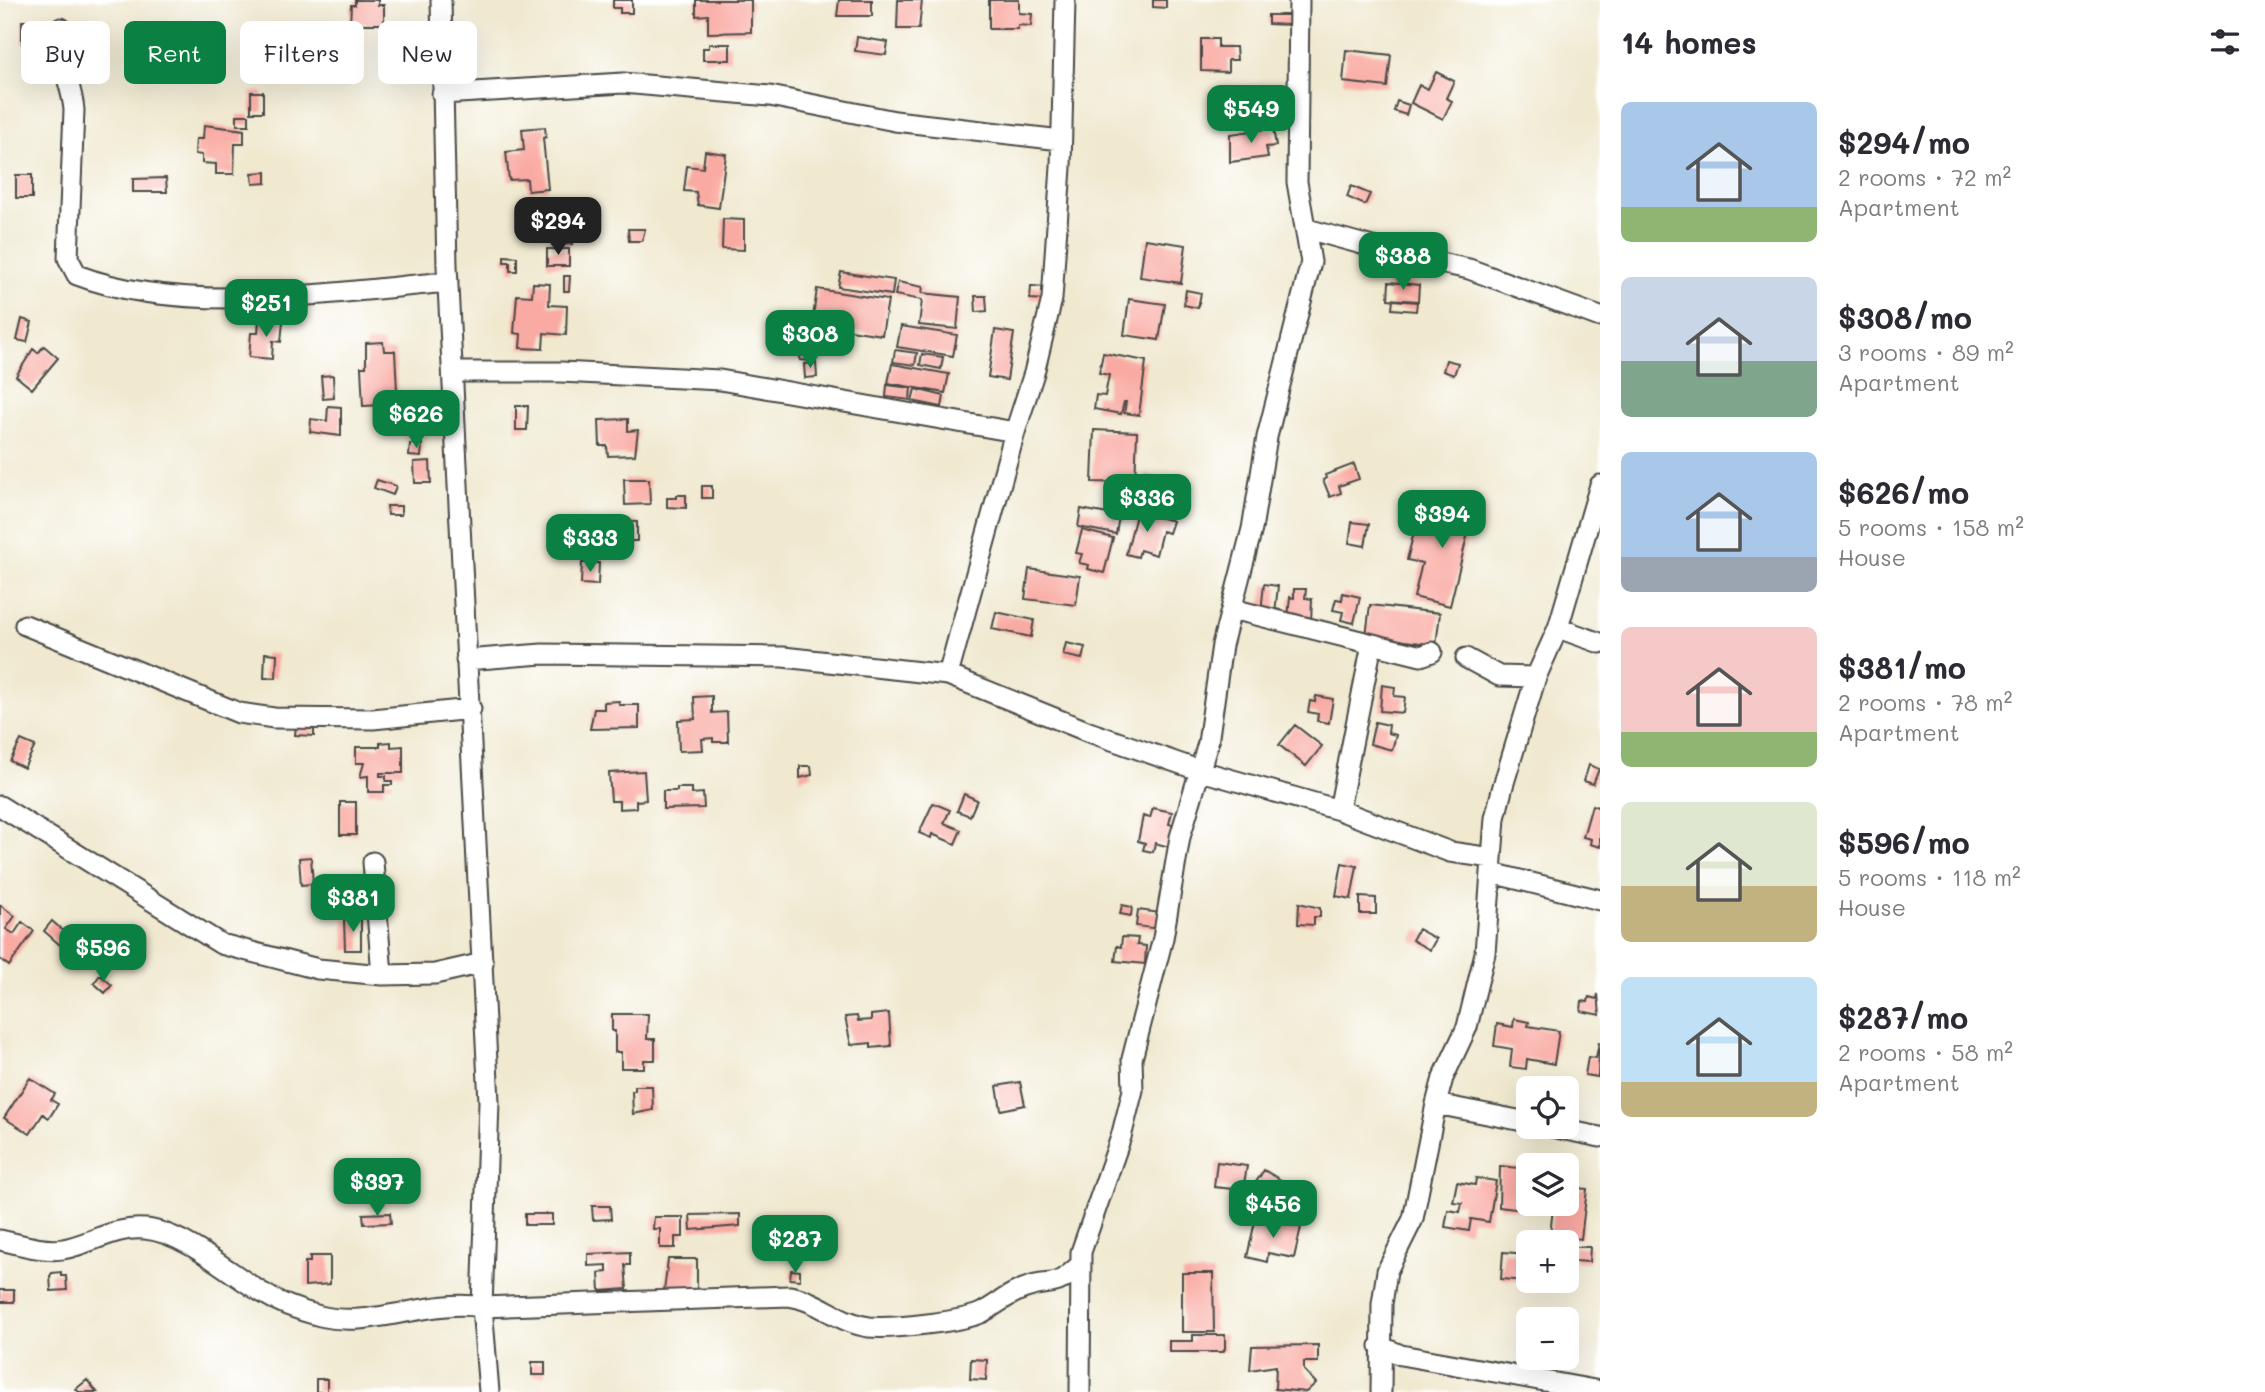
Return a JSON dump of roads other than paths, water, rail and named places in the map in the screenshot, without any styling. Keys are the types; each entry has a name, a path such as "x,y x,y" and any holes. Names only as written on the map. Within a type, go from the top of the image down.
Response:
{"street":[{"path":"441,0 448,282 489,1102 482,1307 489,1392"},
{"path":"948,675 1015,432 1034,373 1052,299 1065,0"},
{"path":"1080,1392 1080,1265 1084,1240 1121,1137 1132,1096 1132,1059 1163,938 1180,837 1208,743 1222,645 1252,529 1267,437 1311,262 1297,182 1298,0"},
{"path":"442,94 623,83 769,96 895,121 1061,140"},
{"path":"69,84 74,110 68,258 77,275 169,297 197,298 327,292 448,282"},
{"path":"1307,229 1402,255 1469,269 1600,317"},
{"path":"453,372 561,372 720,380 1015,432"},
{"path":"1381,1392 1380,1346 1387,1271 1413,1219 1443,1078 1467,1027 1485,953 1496,818 1503,786 1535,677 1558,628 1600,485"},
{"path":"1231,609 1421,656 1432,652"},
{"path":"25,625 239,713 258,717 373,719 471,709"},
{"path":"1558,628 1600,643"},
{"path":"1339,810 1372,644"},
{"path":"466,660 542,654 783,657 948,675 1089,732 1200,771 1339,810 1450,852 1600,900"},
{"path":"1466,658 1499,676 1535,677"},
{"path":"0,806 221,944 318,969 382,975 435,974 483,962"},
{"path":"373,862 382,975"},
{"path":"1436,1104 1516,1120"},
{"path":"1579,1133 1600,1137"},
{"path":"0,1240 26,1246 62,1249 111,1231 145,1229 172,1236 263,1294 316,1315 340,1320 453,1304 482,1307 789,1296 805,1299 836,1316 864,1326 903,1325 979,1314 1023,1289 1060,1283 1080,1265"},
{"path":"1380,1346 1401,1355 1600,1391"}]}
